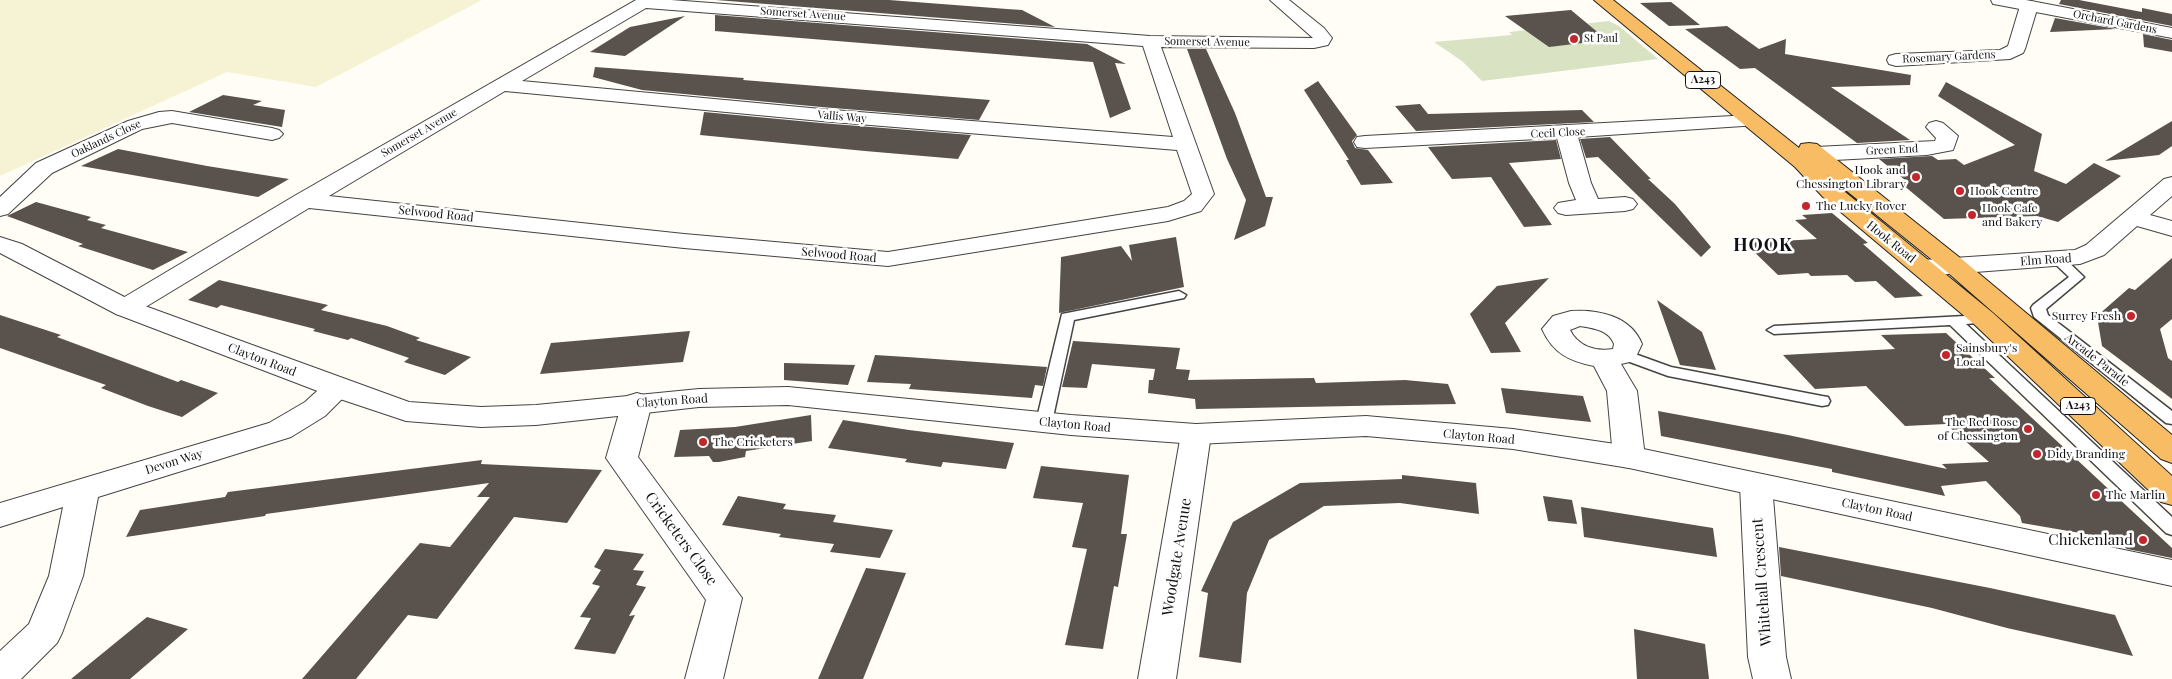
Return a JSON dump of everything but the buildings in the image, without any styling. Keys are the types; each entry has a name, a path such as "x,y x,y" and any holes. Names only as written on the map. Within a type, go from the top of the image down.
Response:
{"highway":[{"name":"Hook Road","path":"1602,0 1803,162 1831,192 1903,254 1924,268 1984,319 2172,494"},
{"name":"Hook Road","path":"1620,0 1955,266 2172,452"}],"street":[{"name":"Somerset Avenue","path":"125,308 500,85 634,7 650,2 1150,41 1298,43 1322,41 1323,38 1318,32 1278,0"},
{"name":"Orchard Gardens","path":"1999,0 2172,33"},
{"name":"Rosemary Gardens","path":"1896,60 2003,55 2016,49 2029,6"},
{"name":"Selwood Road","path":"304,200 684,241 888,259 1168,214 1192,207 1198,203 1203,194 1150,41"},
{"name":"Vallis Way","path":"500,85 821,115 1185,144"},
{"name":"Oaklands Close","path":"0,209 11,201 31,177 44,168 148,120 172,116 265,133 229,147"},
{"name":"Cecil Close","path":"1366,142 1752,121"},
{"name":"Green End","path":"1816,154 1927,148 1945,145 1947,136 1936,127"},
{"path":"1566,132 1580,183 1590,206"},
{"name":"Elm Road","path":"1924,268 2080,257 2096,250 2172,184"},
{"path":"1566,208 1625,204"},
{"path":"2133,217 2172,230"},
{"name":"Clayton Road","path":"0,244 125,308 338,388 406,411 481,417 536,415 699,398 788,396 902,406 1044,422 1196,434 1366,426 1513,440 1629,457 2172,573"},
{"path":"1614,357 1622,391 1629,457"},
{"name":"Devon Way","path":"0,515 280,430 315,409 338,388"},
{"name":"Cricketers Close","path":"637,403 622,458 724,598 704,679"},
{"name":"Woodgate Avenue","path":"1157,679 1196,434"},
{"name":"Whitehall Crescent","path":"1756,485 1767,656 1772,679"},
{"path":"0,675 44,633 66,576 83,490"}],"lane":[{"name":"Arcade Parade","path":"2058,260 2077,277 2038,308 2041,317 2172,419"},
{"path":"1044,422 1067,317 1179,295"},
{"path":"1774,330 1984,319"},
{"path":"1954,321 2172,528"},
{"path":"1614,357 1668,371 1822,401"}],"shaded area":[{"path":"0,0 482,0 316,87 227,72 0,176"}],"green space":[{"path":"1609,21 1619,26 1658,59 1482,81 1462,61 1434,42 1512,35 1509,32"}],"place":[{"name":"St Paul","path":"1574,39"},
{"name":"Hook and Chessington Library","path":"1916,177"},
{"name":"Hook Centre","path":"1960,191"},
{"name":"The Lucky Rover","path":"1806,206"},
{"name":"Hook Cafe and Bakery","path":"1972,215"},
{"name":"Surrey Fresh","path":"2131,316"},
{"name":"Sainsbury's Local","path":"1946,355"},
{"name":"The Red Rose of Chessington","path":"2028,429"},
{"name":"The Cricketers","path":"703,442"},
{"name":"Didy Branding","path":"2037,454"},
{"name":"The Marlin","path":"2096,495"},
{"name":"Chickenland","path":"2143,540"}],"district":[{"name":"HOOK","path":"1763,245"}]}
